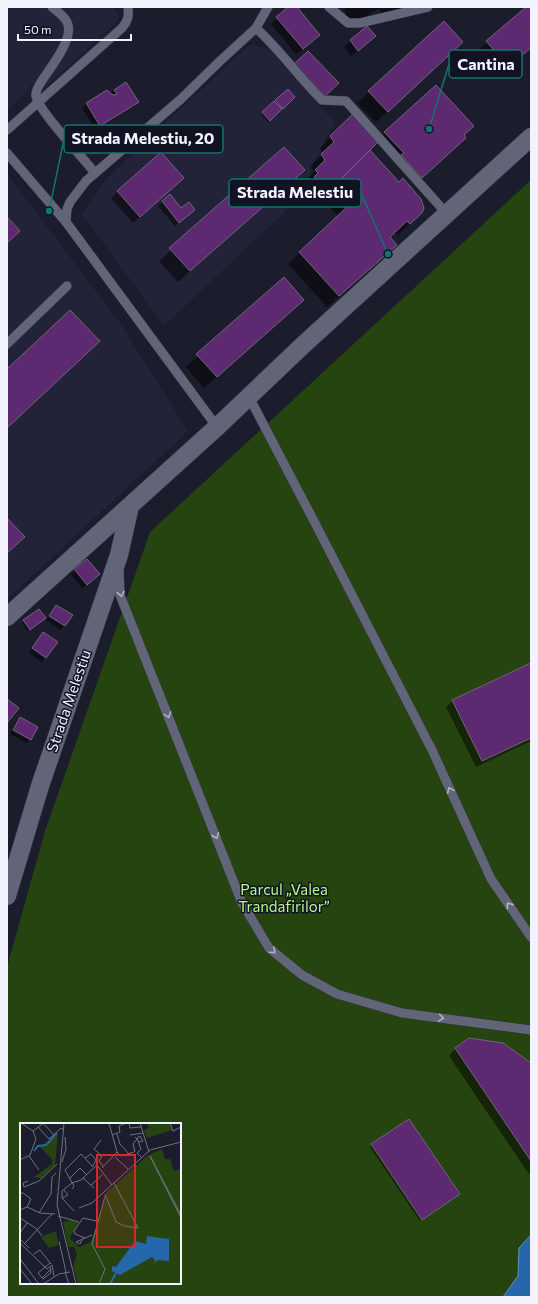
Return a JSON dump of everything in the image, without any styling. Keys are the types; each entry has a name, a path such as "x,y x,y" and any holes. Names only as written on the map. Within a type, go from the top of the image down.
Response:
{"street":[{"path":"7,617 217,427 302,346 531,137"},
{"name":"Strada Melestiu","path":"7,896 40,786 119,555 130,506"}],"lane":[{"path":"52,7 67,21 69,33 62,48 36,91 36,96 38,102 50,120 95,173"},
{"path":"7,130 128,22 128,7"},
{"path":"66,222 67,209 70,202 86,181 181,99 256,28 268,7"},
{"path":"329,7 348,23 360,23 428,7"},
{"path":"256,28 272,43 322,100 346,101 447,214"},
{"path":"7,153 66,222 217,427"},
{"path":"7,344 67,286"},
{"path":"248,397 432,750 490,879 531,937"},
{"path":"119,555 120,595 242,903 269,948 302,976 336,994 402,1013 531,1030"}],"shaded area":[{"path":"7,7 113,7 119,17 117,22 41,91 32,83 29,89 7,110"},
{"path":"250,45 268,48 335,123 310,170 310,188 164,326 82,214 101,185 156,131"},
{"path":"7,174 118,320 188,431 7,599"}],"green space":[{"name":"Parcul „Valea Trandafirilor”","path":"531,180 531,1297 7,1297 7,967 45,831 150,532"}],"water":[{"path":"531,1235 531,1297 503,1297 518,1276 519,1248"}],"building":[{"path":"288,7 297,7 320,35 303,49 276,17"},
{"path":"526,7 531,7 531,48 508,67 486,41"},
{"path":"444,21 463,42 388,112 368,91"},
{"path":"367,26 376,36 358,51 350,40"},
{"path":"308,51 339,83 325,96 294,64"},
{"path":"126,82 139,102 100,126 86,103 107,90 113,95 117,94 114,90"},
{"path":"436,85 474,126 464,135 466,138 422,178 401,155 404,153 384,132"},
{"path":"288,89 295,97 283,109 275,100"},
{"path":"274,101 282,109 270,121 262,112"},
{"path":"354,113 379,141 332,188 330,186 326,190 314,177 318,173 315,170 325,160 321,154 334,142 330,136"},
{"path":"284,147 305,170 190,271 169,248"},
{"path":"370,150 399,182 403,178 421,199 424,208 422,213 410,224 407,221 390,237 397,245 339,296 299,252 349,205 333,187"},
{"path":"161,152 184,178 140,217 117,191"},
{"path":"170,194 181,208 189,202 195,210 179,223 162,201"},
{"path":"7,217 20,231 7,243"},
{"path":"284,277 304,300 217,377 196,354"},
{"path":"70,310 100,341 7,428 7,369"},
{"path":"7,518 25,537 7,553"},
{"path":"87,559 100,574 87,585 74,569"},
{"path":"56,605 73,615 65,626 49,616"},
{"path":"39,609 46,618 30,630 23,620"},
{"path":"43,632 58,642 46,658 32,648"},
{"path":"531,663 531,738 482,761 452,700"},
{"path":"7,699 19,708 7,723"},
{"path":"20,717 38,727 31,740 13,730"},
{"path":"469,1038 503,1043 531,1063 531,1161 455,1048"},
{"path":"409,1119 460,1194 422,1220 371,1144"}],"place":[{"name":"Cantina","path":"429,129"},
{"name":"Strada Melestiu, 20","path":"49,211"},
{"name":"Strada Melestiu","path":"388,254"}]}
